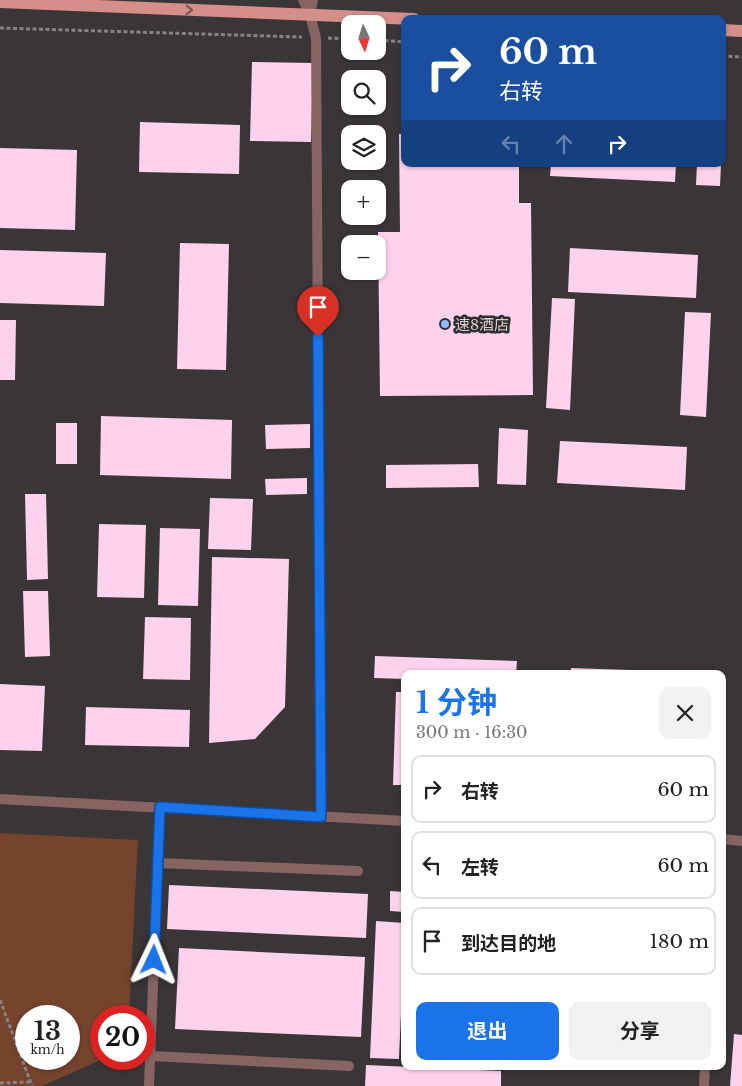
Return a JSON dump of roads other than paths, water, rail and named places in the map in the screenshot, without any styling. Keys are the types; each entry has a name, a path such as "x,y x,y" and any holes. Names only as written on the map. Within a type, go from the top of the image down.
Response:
{"main road":[{"path":"0,2 401,18"},
{"path":"726,30 742,31"}],"street":[{"path":"303,0 310,15 316,38 321,817"},
{"path":"310,15 313,0"},
{"path":"0,799 401,821"},
{"path":"153,1005 160,807"},
{"path":"726,839 742,841"},
{"path":"158,863 358,871"},
{"path":"155,1056 349,1066"},
{"path":"149,1086 150,1070"},
{"path":"704,1086 705,1070"}],"place":[{"name":"速8酒店","path":"445,324"}]}
